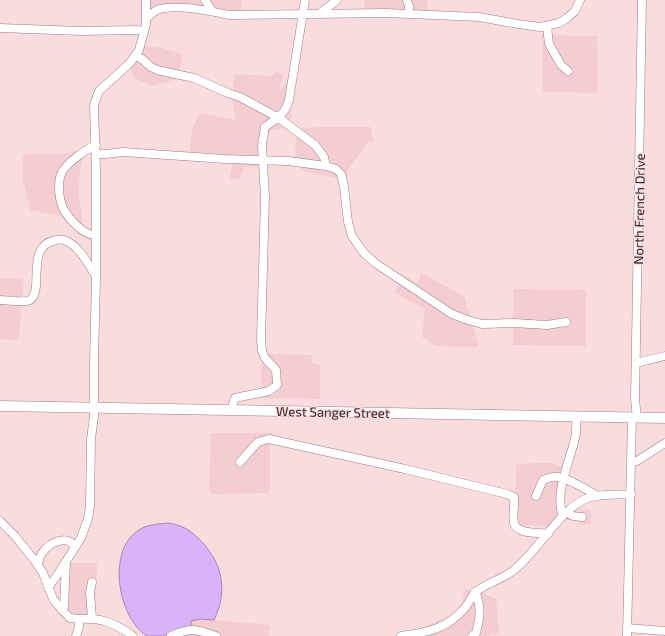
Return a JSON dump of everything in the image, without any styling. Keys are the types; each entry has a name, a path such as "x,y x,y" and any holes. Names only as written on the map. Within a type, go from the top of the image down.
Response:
{"main road":[{"name":"West Sanger Street","path":"0,406 665,418"}],"street":[{"path":"48,588 81,538 88,519 90,506 91,439 94,408 96,276 96,145 93,111 95,99 99,91 130,63 139,50 147,18 146,0"},
{"path":"205,0 212,11"},
{"path":"231,410 235,398 269,391 277,385 276,370 265,358 262,351 261,340 265,198 262,145 265,127 279,118 285,110 289,100 305,0"},
{"path":"319,14 337,0"},
{"path":"407,0 409,14"},
{"path":"147,18 159,9 173,7 212,11 229,15 386,13 479,17 540,27 559,23 567,18 575,11 580,0"},
{"name":"North French Drive","path":"627,632 631,462 635,418 642,0"},
{"path":"547,26 549,44 561,65 568,71"},
{"path":"0,28 81,31 138,30 144,32"},
{"path":"134,56 142,59 157,70 201,80 240,97 279,118 315,145 324,157 326,166"},
{"path":"95,234 90,235 84,231 70,217 64,208 60,195 60,182 62,172 86,150 96,145"},
{"path":"96,154 123,152 224,159 304,162 336,169 341,174 348,222 352,236 363,252 375,264 452,314 465,319 482,324 514,323 547,325 566,322"},
{"path":"0,300 26,302 32,299 35,292 36,262 39,254 48,243 56,240 70,242 96,276"},
{"path":"636,363 665,356"},
{"path":"576,416 576,437 564,479 561,509 565,514 582,517"},
{"path":"240,462 258,442 269,439 405,469 514,497 514,523 518,529 548,534"},
{"path":"631,462 637,461 665,443"},
{"path":"536,496 543,480 551,476 564,479 597,496"},
{"path":"402,636 430,632 436,633 465,608 475,592 484,586 505,577 517,568 565,514 582,500 597,496 631,494"},
{"path":"0,521 15,536 38,564 53,598 70,618 100,619 116,625 133,636"},
{"path":"38,564 44,551 56,542 69,541 73,543 75,547"},
{"path":"62,610 64,608 66,562"},
{"path":"92,582 90,593 92,618"},
{"path":"472,636 476,633 480,611 480,603 475,592"},
{"path":"76,636 79,627 79,619"},
{"path":"171,636 178,632 194,629 216,636"},
{"path":"627,632 665,631"}],"shaded area":[{"path":"149,0 242,0 241,12 166,5 151,7"},
{"path":"364,0 428,0 427,11 365,10"},
{"path":"542,35 597,36 598,93 543,92"},
{"path":"144,46 162,48 183,54 177,79 152,86 134,78 130,69"},
{"path":"277,71 284,76 279,87 283,88 285,83 293,85 291,118 281,129 271,130 268,135 266,166 244,167 240,179 230,178 233,163 189,159 192,129 200,113 236,120 232,98 234,74 271,76"},
{"path":"320,127 371,127 373,142 367,143 349,168 347,178 337,178 307,172 295,165 296,135 300,129"},
{"path":"81,149 83,158 80,170 79,195 83,222 68,224 60,216 30,210 23,180 23,155 38,153 66,153"},
{"path":"421,273 464,296 479,347 435,346 422,337 425,309 395,293 401,275 418,283"},
{"path":"0,278 22,279 24,281 19,338 16,340 0,339"},
{"path":"514,289 586,290 586,346 513,345"},
{"path":"267,354 312,355 312,363 320,365 320,399 261,398 262,362 260,357"},
{"path":"211,433 273,433 272,442 270,444 270,488 268,493 212,494 209,491"},
{"path":"551,463 564,467 560,485 557,519 551,526 512,525 512,493 516,491 516,465"},
{"path":"580,509 591,510 591,524 580,524 576,520 565,520 573,512 580,512"},
{"path":"169,523 183,527 190,531 208,550 214,559 221,578 221,599 214,620 201,619 191,621 191,627 182,628 162,636 147,636 137,627 129,615 123,600 119,568 122,552 129,540 142,528 150,525"},
{"path":"69,563 97,563 95,616 81,617 71,615 61,606"},
{"path":"465,589 483,593 496,599 499,633 487,636 429,636 429,624 452,615 462,604"},
{"path":"201,619 270,625 269,636 191,636 191,621"}]}
